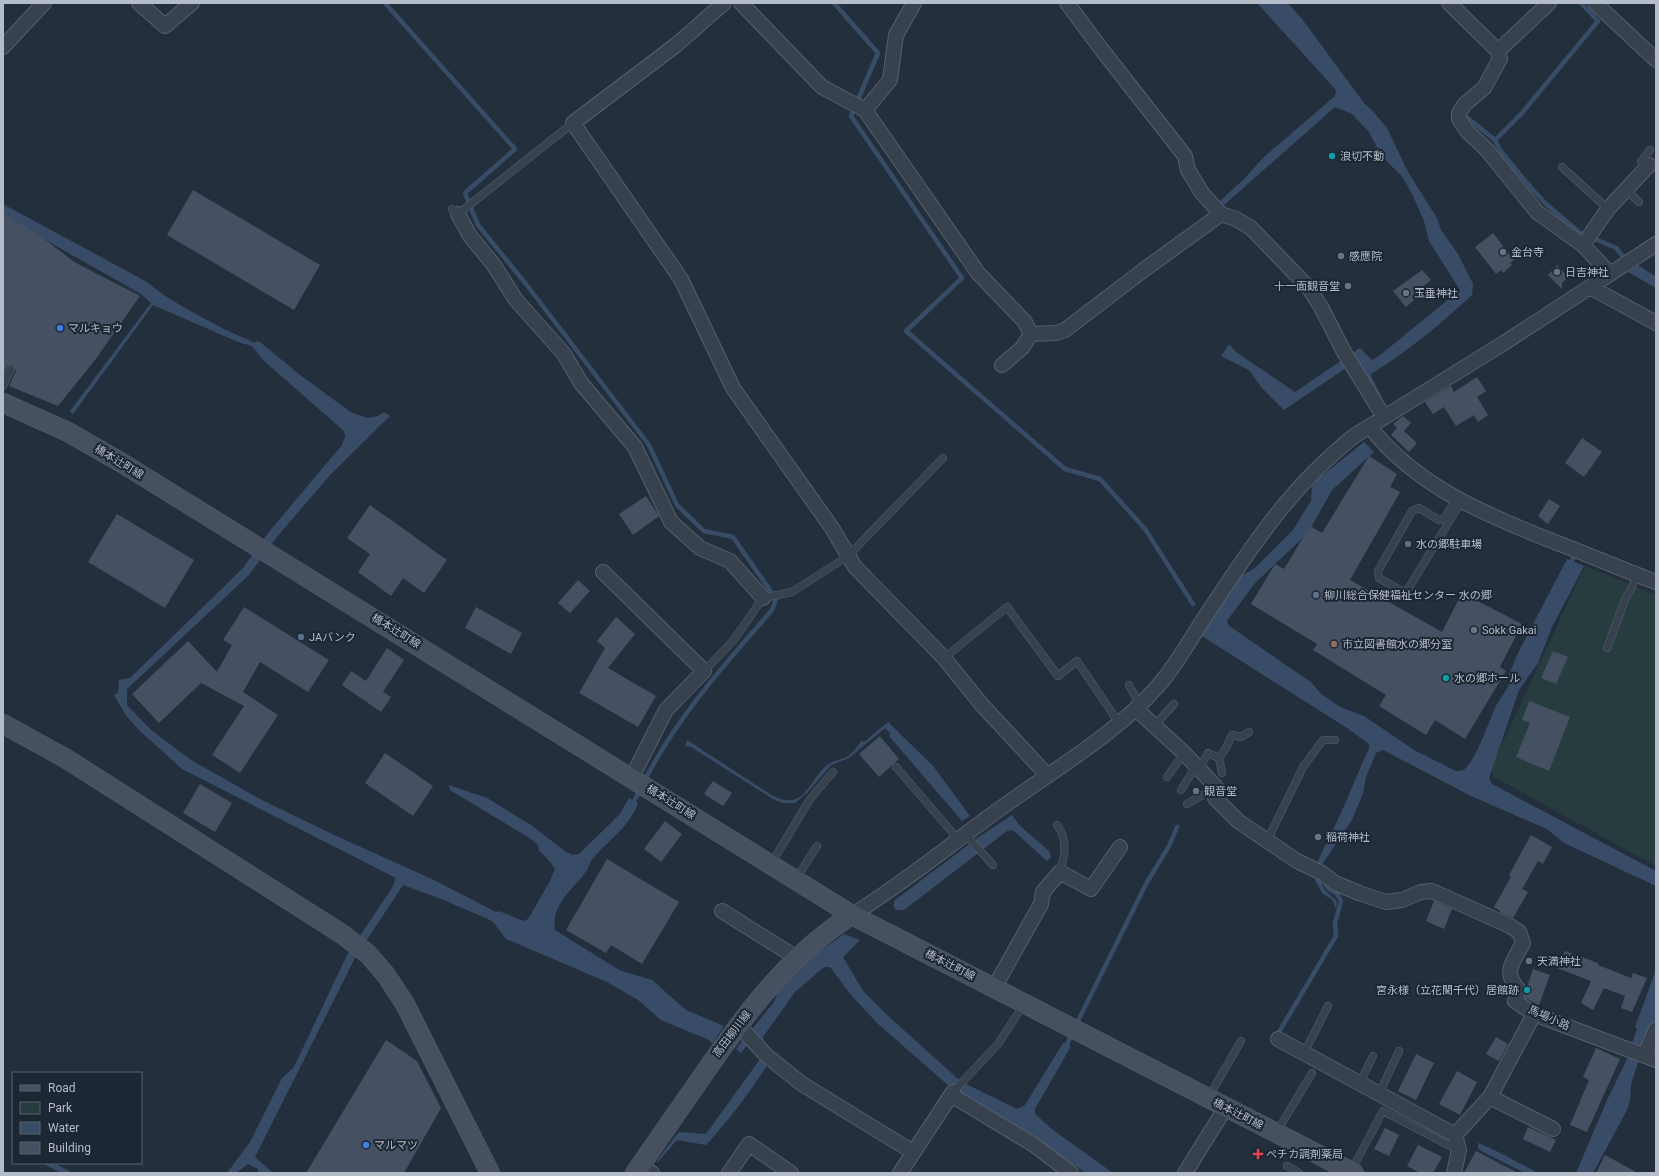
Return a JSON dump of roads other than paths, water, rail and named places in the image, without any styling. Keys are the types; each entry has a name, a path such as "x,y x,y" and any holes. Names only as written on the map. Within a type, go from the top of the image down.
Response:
{"main road":[{"name":"橋本辻町線","path":"3,403 68,432 115,459 852,914 1024,1004 1346,1168"},
{"path":"3,724 65,758 342,934 368,954 386,975 405,1004 490,1173"},
{"name":"高田柳川線","path":"642,1170 779,975 830,928 852,914"}],"street":[{"path":"3,47 44,3"},
{"path":"140,3 166,26 192,3"},
{"path":"724,3 676,45 573,123 681,279 733,388 832,528 848,556 860,572 944,658 982,705 1047,775"},
{"path":"740,3 822,87 865,110 978,273 1025,322 1031,334"},
{"path":"865,110 890,80 896,35 914,3"},
{"path":"1067,3 1107,57 1185,156 1188,170 1202,193 1222,214 1236,219 1251,228 1308,287 1321,307 1344,352 1384,417"},
{"path":"1449,3 1498,51 1500,59 1484,88 1465,104 1458,113 1459,120 1467,131 1487,150 1537,212 1586,240 1616,270"},
{"path":"1498,51 1549,3"},
{"path":"1594,3 1656,60"},
{"path":"1586,240 1608,210 1647,167"},
{"path":"455,211 470,236 493,264 516,300 564,354 581,383 635,447 670,522 700,548 730,561 763,598"},
{"path":"1031,334 1056,333 1065,330 1145,269 1222,214"},
{"path":"852,914 879,898 964,837 1119,723 1138,707 1168,674 1248,550 1286,502 1324,461 1354,436 1504,343 1656,244"},
{"path":"1590,287 1656,323"},
{"path":"1002,365 1022,348 1031,334"},
{"path":"1370,427 1384,445 1409,467 1459,500 1487,515 1656,582"},
{"path":"603,572 704,671 666,710 632,777"},
{"path":"1138,707 1154,726 1198,767 1213,796 1238,821 1266,841"},
{"name":"馬場小路","path":"1266,841 1296,861 1318,871 1336,883 1386,902 1417,898 1432,891 1477,910 1519,932 1523,943 1510,967 1509,975 1512,982 1519,990 1515,1001 1534,1014 1643,1054"},
{"path":"994,988 1041,904 1043,892 1060,872 1091,889 1120,847"},
{"path":"722,911 798,958"},
{"path":"1455,1135 1490,1097 1534,1014"},
{"path":"742,1029 767,1056 802,1084 913,1152"},
{"path":"1643,1054 1656,1029"},
{"path":"1278,1039 1455,1135 1459,1150 1454,1173"},
{"path":"900,1173 952,1093 1034,1145 1070,1173"},
{"path":"1490,1097 1553,1129"},
{"path":"1185,1173 1226,1107"},
{"path":"729,1173 749,1144 791,1173"}],"lane":[{"path":"455,211 573,123"},
{"path":"1647,167 1641,160 1650,150"},
{"path":"1562,167 1608,210"},
{"path":"1626,190 1639,202"},
{"path":"3,386 11,369"},
{"path":"704,671 733,641 763,598 792,592 848,556 943,458"},
{"path":"1459,500 1407,591 1402,592 1379,578 1378,571 1412,511 1419,508 1438,520 1444,519 1459,500"},
{"path":"1607,648 1625,600 1638,575"},
{"path":"944,658 1007,607 1058,676 1077,661 1119,723"},
{"path":"1129,686 1138,707"},
{"path":"1154,726 1174,704"},
{"path":"1222,773 1219,758 1232,735 1241,737 1248,732"},
{"path":"1266,841 1302,767 1323,740 1335,740"},
{"path":"1167,777 1184,753"},
{"path":"1181,790 1208,753 1219,758"},
{"path":"896,767 964,837 982,851 993,865"},
{"path":"771,864 810,799 833,772"},
{"path":"1187,804 1213,796"},
{"path":"1057,825 1063,834 1065,846 1060,872"},
{"path":"795,880 817,846"},
{"path":"952,1093 963,1079 998,1044 1024,1004"},
{"path":"1304,1053 1328,1006"},
{"path":"1208,1098 1240,1041"},
{"path":"1379,1094 1399,1051"},
{"path":"1360,1083 1373,1056"},
{"path":"1276,1133 1312,1073"},
{"path":"1346,1168 1383,1111 1459,1150"},
{"path":"1287,1166 1299,1173"}],"water":[{"path":"1257,3 1288,3 1302,19 1364,103 1387,128 1408,172 1437,218 1441,230 1458,254 1473,284 1472,295 1424,337 1371,374 1382,398 1376,397 1346,368 1284,410 1262,388 1249,370 1221,356 1229,344 1236,352 1295,392 1360,348 1372,360 1379,356 1460,290 1429,241 1424,221 1402,176 1382,157 1369,132 1352,114 1335,107 1224,205 1219,202 1244,179 1264,157 1335,96 1336,90"},
{"path":"3,204 147,282 174,302 224,329 254,343 257,341 260,342 300,375 352,413 368,418 378,416 384,412 390,416 331,474 276,538 249,575 127,689 127,705 151,730 191,760 258,798 334,835 434,880 496,912 499,911 523,921 528,919 550,881 555,869 539,851 538,845 531,839 450,790 449,785 487,798 531,825 566,852 573,855 579,854 620,814 629,798 638,803 630,819 600,850 588,869 559,905 556,913 555,930 619,970 652,980 686,1010 724,1026 712,1044 709,1040 661,1020 638,1000 607,982 506,939 493,922 486,918 403,885 355,958 255,1157 273,1173 258,1173 258,1169 248,1164 236,1173 227,1173 250,1142 282,1078 294,1067 347,955 392,888 396,878 182,769 139,730 127,717 114,695 118,693 119,680 130,678 243,568 268,533 342,445 345,436 344,431 263,360 252,346 238,342 153,305 73,414 70,411 151,303 141,294 3,216"},
{"path":"1638,265 1656,277 1656,288 1628,272"},
{"path":"1364,442 1374,452 1332,490 1308,533 1255,583 1227,621 1228,625 1312,683 1320,693 1340,707 1364,716 1414,750 1456,771 1460,771 1465,769 1474,756 1497,704 1510,683 1508,677 1517,655 1567,559 1584,566 1552,627 1538,663 1519,690 1489,778 1492,784 1656,871 1656,886 1564,843 1547,829 1471,796 1383,750 1376,753 1366,777 1363,793 1352,820 1321,866 1317,864 1369,749 1369,744 1347,728 1202,636 1217,608 1241,576 1255,568 1293,530 1311,501 1312,487 1318,479"},
{"path":"888,722 933,766 970,816 962,821 889,736 891,734 885,728 849,758 831,765 808,792 795,803 782,803 773,799 691,747 685,746 687,740 773,796 784,800 793,800 805,792 827,765 849,755 862,741 864,742"},
{"path":"1012,815 1020,826 1049,851 1051,857 1047,861 1012,830 1007,831 904,910 896,910 893,906 895,900 979,837"},
{"path":"1316,877 1319,878 1325,890 1337,901 1336,909 1332,899 1323,893 1315,881"},
{"path":"844,934 860,940 843,957 863,991 886,1014 958,1079 966,1084 1017,1109 1025,1105 1063,1043 1071,1046 1035,1109 1035,1114 1053,1130 1113,1173 1086,1173 1048,1147 957,1093 877,1023 851,995 830,967 824,967 795,992 763,1037 766,1067 738,1107 714,1136 706,1145 677,1140 657,1163 658,1159 679,1132 706,1134 760,1059 747,1045 741,1053 736,1049 774,1002 780,986 813,956"},
{"path":"1656,970 1656,1019 1644,1044 1631,1084 1630,1100 1627,1110 1593,1173 1576,1173 1608,1098 1627,1059 1637,1028 1635,1027"},
{"path":"1478,1143 1497,1151 1538,1173 1525,1173 1481,1151 1478,1148"},
{"path":"44,1164 56,1164 73,1173 61,1173"}],"waterway":[{"path":"385,3 515,149 465,193 478,225 526,284 649,445 677,505 704,531 733,537 776,599 772,610 719,671 686,714 657,758 644,782"},
{"path":"834,3 878,53 851,116 962,278 906,331 1065,469 1100,479 1145,529 1193,604"},
{"path":"1495,140 1522,113 1598,21 1581,3"},
{"path":"1465,116 1495,140 1500,150 1546,204 1579,232 1616,248 1626,260"},
{"path":"1570,566 1573,558"},
{"path":"632,805 641,788"},
{"path":"1076,1025 1146,884 1169,846 1177,827"},
{"path":"1276,1037 1336,936 1335,923 1341,901 1337,894 1328,888 1324,881"},
{"path":"1065,1048 1072,1034"}],"place":[{"name":"浪切不動","path":"1332,156"},
{"name":"金台寺","path":"1503,252"},
{"name":"感應院","path":"1341,256"},
{"name":"日吉神社","path":"1557,272"},
{"name":"十一面観音堂","path":"1348,286"},
{"name":"玉垂神社","path":"1406,293"},
{"name":"マルキョウ","path":"60,328"},
{"name":"水の郷駐車場","path":"1408,544"},
{"name":"柳川総合保健福祉センター 水の郷","path":"1316,595"},
{"name":"Sokk Gakai","path":"1474,630"},
{"name":"JAバンク","path":"301,637"},
{"name":"市立図書館水の郷分室","path":"1334,644"},
{"name":"水の郷ホール","path":"1446,678"},
{"name":"観音堂","path":"1196,791"},
{"name":"稲荷神社","path":"1318,837"},
{"name":"天満神社","path":"1529,961"},
{"name":"宮永様（立花誾千代）居館跡","path":"1527,990"},
{"name":"マルマツ","path":"366,1145"},
{"name":"ペチカ調剤薬局","path":"1258,1154"}]}
